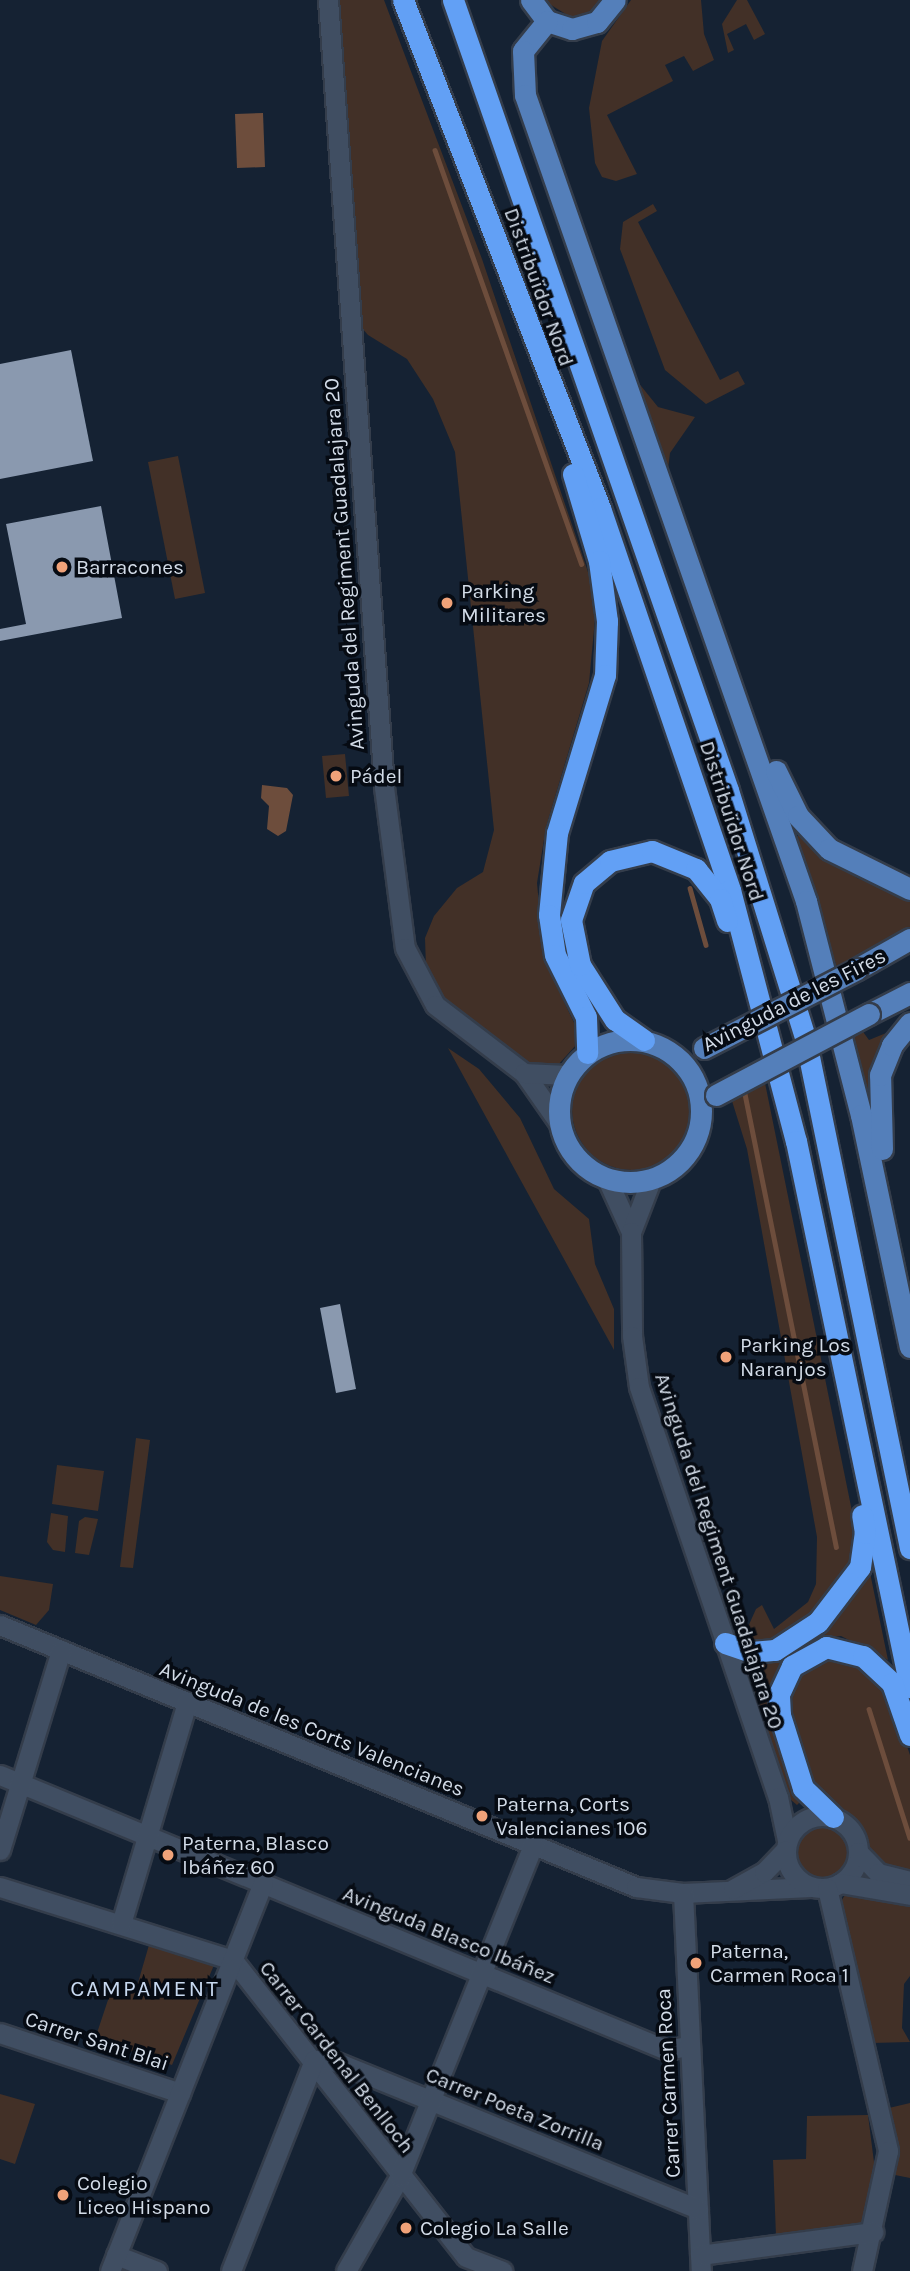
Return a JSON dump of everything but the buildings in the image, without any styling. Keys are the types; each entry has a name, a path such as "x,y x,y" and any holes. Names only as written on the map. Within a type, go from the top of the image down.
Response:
{"highway":[{"name":"Distribuïdor Nord","path":"403,0 560,414 609,532 703,806 774,1052 910,1687"},
{"name":"Distribuïdor Nord","path":"453,0 728,790 805,1037 910,1548"},
{"path":"560,414 599,561 607,621 605,675 557,833 550,882 555,955 586,1017 587,1053"},
{"path":"645,1040 615,1020 580,965 571,920 584,883 610,861 652,851 696,869 720,899 774,1052"},
{"path":"725,1643 761,1653 791,1642 840,1599 860,1567 865,1533 850,1456 854,1424"},
{"path":"833,1817 803,1788 780,1715 779,1694 792,1666 827,1647 863,1656 892,1683 910,1735"}],"main road":[{"path":"531,0 547,21 585,27 607,13 615,0"},
{"path":"547,21 523,51 525,96 714,632 826,970 910,1347"},
{"path":"714,632 798,816 841,857 910,889"},
{"name":"Avinguda de les Fires","path":"675,1054 704,1048 910,939"},
{"path":"710,1103 696,1079 675,1054 645,1040 614,1040 587,1053 567,1074 559,1122 575,1158 607,1180 651,1180 678,1166 696,1141 710,1103 910,993"},
{"path":"890,1249 878,1088 892,1045 910,1023"}],"street":[{"name":"Avinguda del Regiment Guadalajara 20","path":"328,0 384,787 405,948 424,989 448,1018 524,1073 559,1122"},
{"path":"524,1073 567,1074"},
{"name":"Avinguda del Regiment Guadalajara 20","path":"607,1180 631,1232"},
{"name":"Avinguda del Regiment Guadalajara 20","path":"651,1180 631,1232 632,1336 639,1387 778,1797 786,1845"},
{"name":"Avinguda de les Corts Valencianes","path":"0,1625 636,1888 683,1893 826,1886 910,1895"},
{"path":"0,1850 61,1650"},
{"path":"121,1924 187,1702"},
{"name":"Avinguda Blasco Ibáñez","path":"0,1775 667,2050 687,2046"},
{"path":"778,1797 808,1818 833,1817 852,1830 859,1852 878,1873 910,1881"},
{"path":"808,1818 786,1845 792,1873 826,1886"},
{"path":"346,2271 400,2176 533,1845"},
{"name":"Avinguda de les Corts Valencianes","path":"729,1891 764,1872 786,1845"},
{"path":"826,1886 859,1852"},
{"path":"157,2271 113,2263 263,1883"},
{"name":"Carrer Cardenal Benlloch","path":"0,1886 233,1960 466,2257 502,2271"},
{"path":"826,1886 888,2151 873,2232 862,2271"},
{"name":"Carrer Carmen Roca","path":"683,1893 687,2046 700,2263"},
{"name":"Carrer Sant Blai","path":"0,2033 180,2093"},
{"path":"230,2271 314,2060"},
{"name":"Carrer Poeta Zorrilla","path":"314,2060 331,2060 698,2209"},
{"path":"700,2263 873,2232"}],"shaded area":[{"path":"334,0 384,0 482,259 589,575 595,619 589,683 546,827 537,883 544,959 576,1027 576,1045 558,1065 529,1066 440,997 426,968 425,938 434,916 457,888 483,872 494,830 455,452 433,399 407,359 368,335 354,319"},
{"path":"543,0 603,0 593,11 572,18"},
{"path":"631,0 701,0 704,34 714,60 693,71 684,56 665,65 673,81 607,115 637,174 616,181 602,177 595,163 589,108 602,41"},
{"path":"737,0 747,0 765,34 754,40 746,24 727,34 734,50 728,53 722,24"},
{"path":"263,113 265,167 237,168 235,114"},
{"path":"653,204 657,211 638,222 720,380 738,371 745,384 706,404 665,370 620,249 623,222"},
{"path":"633,376 658,407 695,417 670,453 668,469"},
{"path":"178,456 205,593 175,599 148,462"},
{"name":"Pádel","path":"345,754 349,796 326,798 322,756"},
{"path":"262,785 287,788 293,795 286,831 278,836 267,829 269,806 261,798"},
{"path":"802,834 857,878 910,897 910,930 837,968 796,837"},
{"path":"861,1029 869,1040 891,1031 872,1063 870,1110 853,1033"},
{"path":"448,1048 479,1069 520,1118 554,1189 589,1219 595,1264 614,1309 614,1350"},
{"path":"632,1050 655,1054 675,1067 688,1087 692,1110 688,1133 675,1153 655,1166 632,1170 609,1166 589,1153 576,1133 572,1110 576,1087 589,1067 609,1054"},
{"path":"765,1083 856,1531 852,1562 815,1611 784,1638 753,1643 747,1629 756,1609 762,1605 774,1629 808,1602 816,1584 817,1537 747,1149 732,1101"},
{"path":"136,1438 150,1440 133,1568 120,1567"},
{"path":"57,1465 104,1471 98,1511 52,1504"},
{"path":"51,1513 68,1516 65,1552 53,1550 47,1542"},
{"path":"85,1517 98,1519 89,1555 75,1553 79,1521"},
{"path":"868,1563 888,1660 841,1636 814,1640 792,1655 776,1737 801,1801 797,1805 784,1794 740,1659 765,1659"},
{"path":"0,1576 53,1584 49,1610 36,1625 0,1610"},
{"path":"818,1660 848,1662 867,1673 883,1688 895,1711 910,1755 910,1874 884,1868 872,1855 860,1823 815,1794 787,1714 796,1676"},
{"path":"822,1824 833,1826 842,1832 848,1841 848,1863 842,1872 833,1878 822,1880 811,1878 802,1872 796,1863 794,1852 796,1841 802,1832 811,1826"},
{"path":"848,1890 910,1907 910,1976 904,1984 902,2028 910,2042 872,2043 840,1903"},
{"path":"149,1945 214,1965 172,2065 95,2039 115,1979 137,1986"},
{"path":"0,2094 35,2104 15,2164 0,2159"},
{"path":"910,2103 910,2178 895,2175 899,2151 889,2108"},
{"path":"868,2115 875,2170 862,2225 776,2236 773,2160 806,2159 807,2116"}],"waterway":[{"path":"435,150 582,564"},
{"path":"690,888 706,945"},
{"path":"745,1094 836,1547"},
{"path":"869,1709 910,1838"}],"place":[{"name":"Barracones","path":"62,567"},
{"name":"Parking Militares","path":"447,603"},
{"name":"Pádel","path":"336,776"},
{"name":"Parking Los Naranjos","path":"726,1357"},
{"name":"Paterna, Corts Valencianes 106","path":"482,1816"},
{"name":"Paterna, Blasco Ibáñez 60","path":"168,1855"},
{"name":"Paterna, Carmen Roca 1","path":"696,1963"},
{"name":"Colegio Liceo Hispano","path":"63,2195"},
{"name":"Colegio La Salle","path":"406,2228"}],"district":[{"name":"CAMPAMENT","path":"145,1989"}]}
